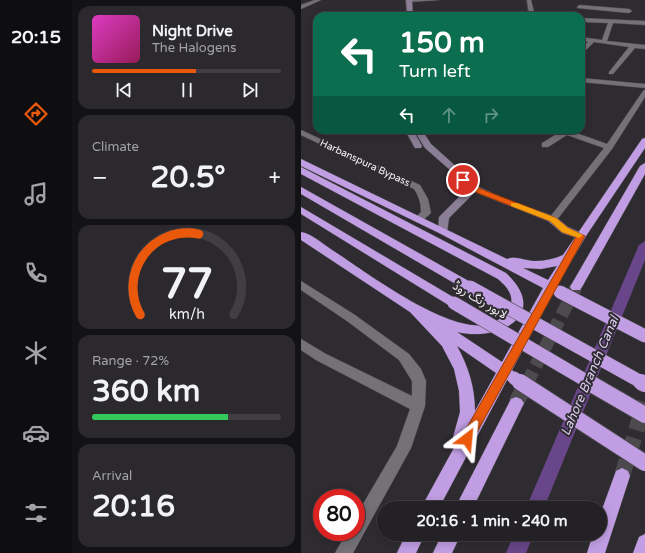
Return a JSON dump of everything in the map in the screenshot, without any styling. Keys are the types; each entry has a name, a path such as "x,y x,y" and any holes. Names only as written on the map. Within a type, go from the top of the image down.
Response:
{"highway":[{"path":"434,501 452,467 509,375 555,289 580,236 645,140"},
{"path":"301,162 489,254 645,336"},
{"path":"576,287 645,166"},
{"path":"301,170 502,276 511,282 517,290 519,299 518,308 512,316 502,324 489,329 474,330 459,328 408,304"},
{"name":"لاہور رنگ روڈ","path":"301,190 470,287 645,384"},
{"name":"لاہور رنگ روڈ","path":"301,210 454,303 645,415"},
{"path":"301,236 408,304 509,375 645,463"},
{"path":"489,254 521,264 534,266 547,265 569,257"},
{"path":"408,304 448,342 463,377 467,396 467,419 452,467"},
{"path":"468,501 516,403"},
{"path":"596,553 622,476"},
{"path":"406,553 412,541"},
{"path":"442,553 448,541"},
{"path":"642,553 645,543"}],"main road":[{"path":"405,12 407,0"},
{"path":"407,0 409,12"},
{"path":"411,134 419,148 431,160 454,178 463,180 475,188 553,219 565,230 580,236"},
{"path":"420,134 428,146 462,175 463,180"},
{"path":"443,231 444,217 465,194 475,188"}],"street":[{"path":"301,7 319,0"},
{"path":"407,0 437,0"},
{"path":"529,0 531,12"},
{"path":"583,0 578,10 629,8 630,22"},
{"path":"585,20 645,23"},
{"path":"604,42 611,21"},
{"path":"585,40 645,47"},
{"path":"585,49 592,41"},
{"path":"611,73 633,46"},
{"path":"585,80 645,86"},
{"path":"553,219 609,147 645,92"},
{"name":"Harbanspura Bypass","path":"301,132 417,187 421,191 426,207 426,212 419,219"},
{"path":"545,145 560,134"},
{"path":"572,134 609,147"},
{"path":"301,285 351,318 405,357 416,373 419,381 418,406 404,448 344,553"},
{"path":"301,344 321,357 418,406"}],"waterway":[{"name":"Lahore Branch Canal","path":"538,501 645,245"},
{"name":"Lahore Branch Canal","path":"516,553 521,541"}],"tunnel":[{"path":"527,383 576,287"},
{"path":"516,403 527,382"},
{"path":"622,476 645,402"}],"slow traffic":[{"path":"514,204 553,219 565,230 579,235"}],"route":[{"path":"463,180 478,190 553,219 565,230 580,236 550,287 467,439"}]}
